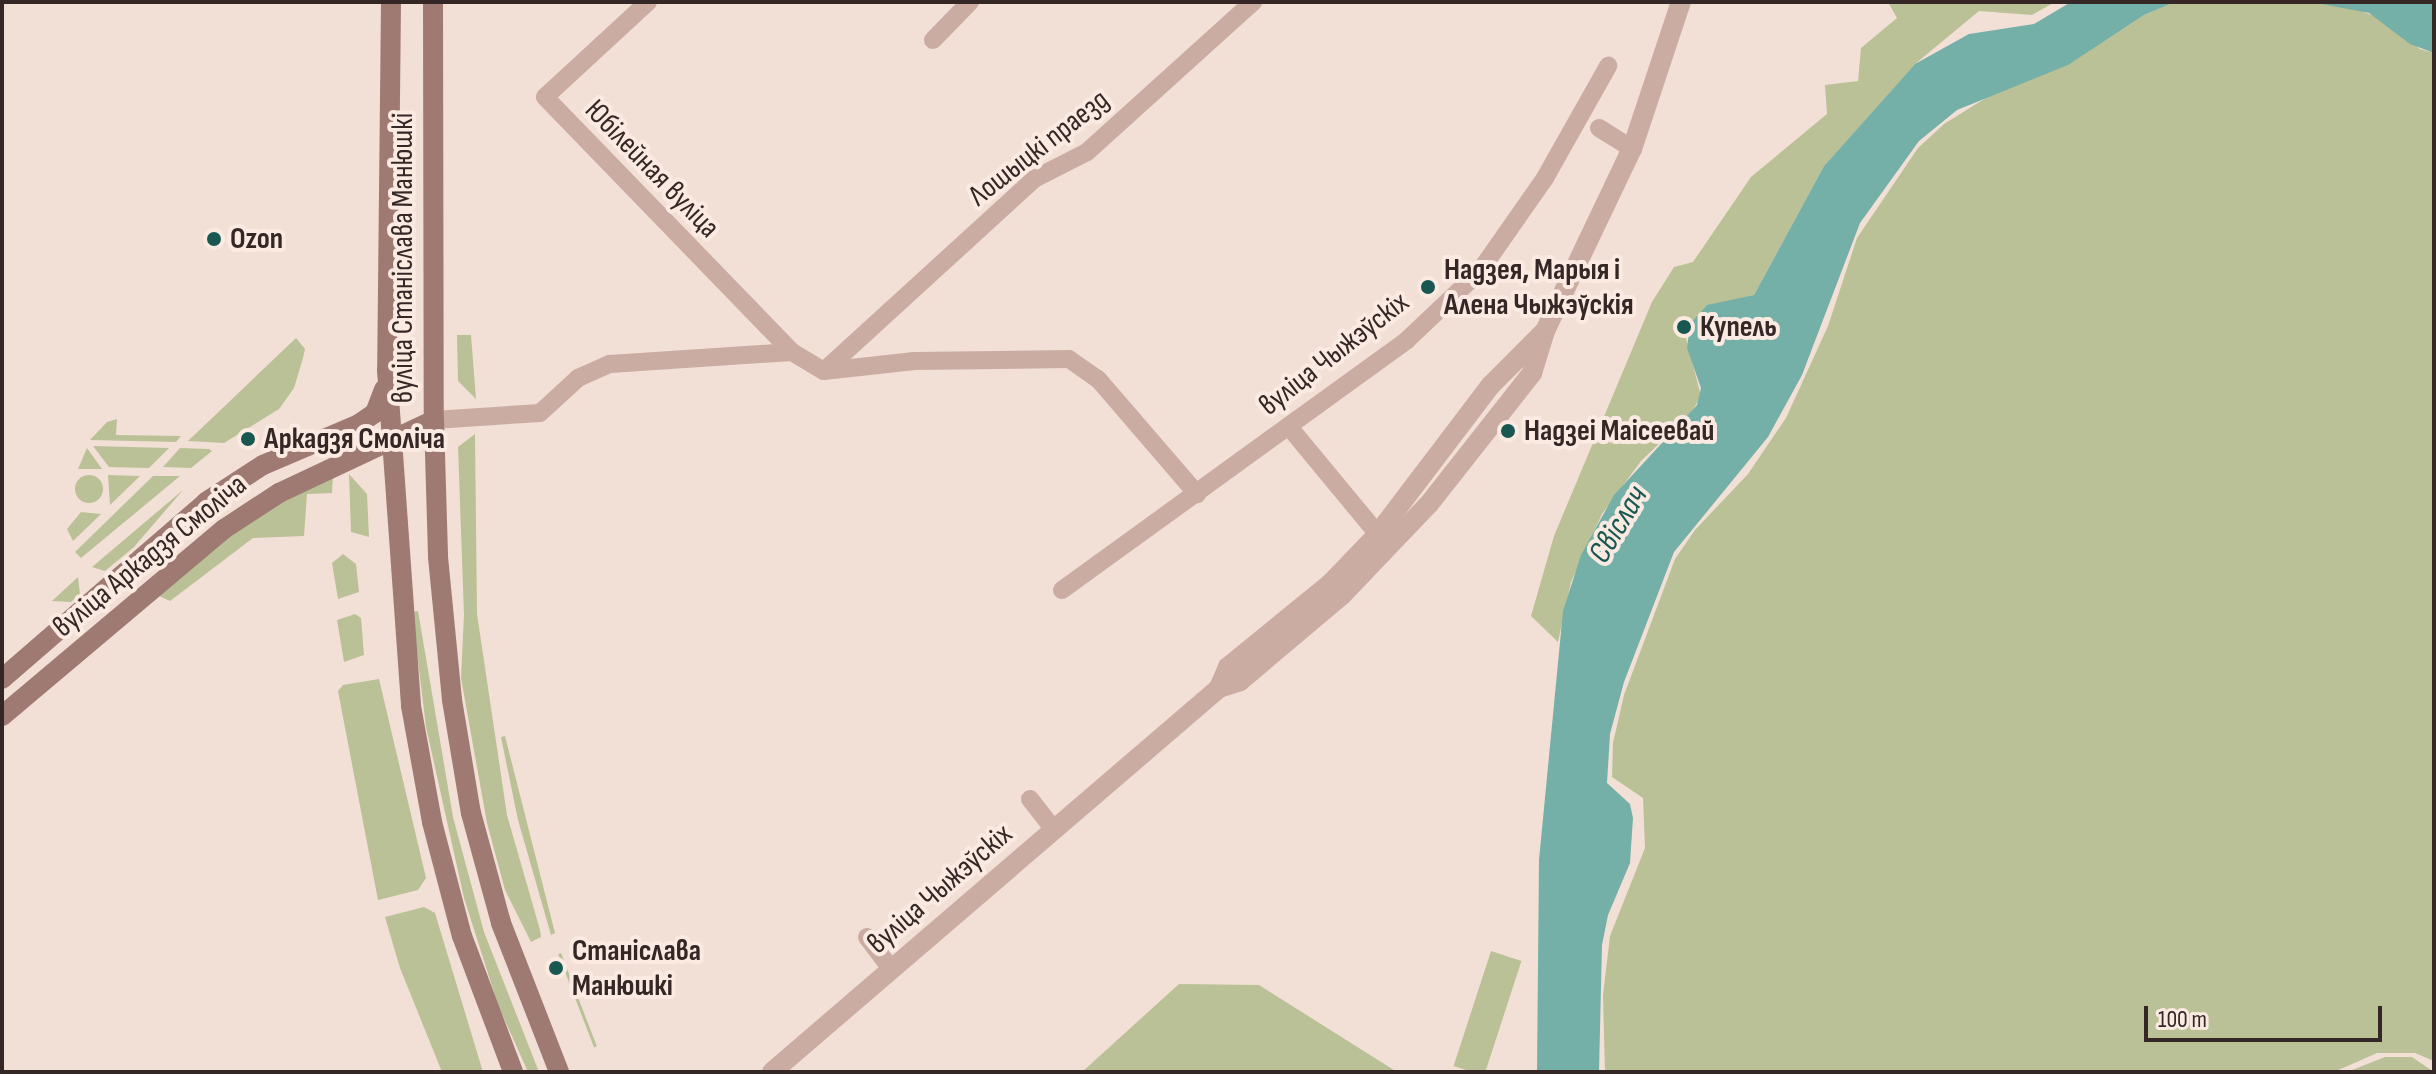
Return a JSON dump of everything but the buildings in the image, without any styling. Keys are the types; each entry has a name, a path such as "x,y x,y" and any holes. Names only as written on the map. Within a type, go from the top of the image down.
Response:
{"main road":[{"name":"вуліца Станіслава Манюшкі","path":"391,2 387,370 411,706 432,822 462,936 513,1072"},
{"name":"вуліца Станіслава Манюшкі","path":"433,2 434,420 440,586 452,700 471,813 501,923 559,1072"},
{"name":"вуліца Аркадзя Смоліча","path":"2,679 206,502 263,465 375,413 384,397 387,370"},
{"name":"вуліца Аркадзя Смоліча","path":"2,716 224,529 279,493 391,444 434,420"}],"street":[{"name":"Юбілейная вуліца","path":"648,2 545,97 792,352 824,371"},
{"path":"933,40 970,2"},
{"name":"Лошыцкі праезд","path":"824,371 1034,179 1087,152 1253,2"},
{"name":"вуліца Чыжэўскіх","path":"772,1072 1219,688 1240,681 1383,542 1532,373 1545,331 1632,149 1681,2"},
{"name":"вуліца Чыжэўскіх","path":"1062,590 1290,428 1407,340 1480,271 1545,178 1608,66"},
{"path":"1599,128 1632,149"},
{"path":"434,420 540,413 578,378 610,364 792,352"},
{"path":"824,371 914,361 1069,359 1098,379 1197,494"},
{"path":"1290,428 1383,542"},
{"path":"1030,799 1054,830"},
{"path":"867,937 892,970"}],"green space":[{"path":"1888,2 2055,2 2032,15 1979,11 1915,64 1824,166 1754,295 1720,303 1686,338 1701,396 1691,413 1641,461 1602,514 1571,582 1558,642 1531,616 1554,536 1652,302 1674,267 1693,262 1751,177 1827,114 1825,85 1858,81 1861,48 1897,18"},
{"path":"2175,2 2311,2 2355,9 2380,18 2420,49 2434,53 2434,1061 2415,1053 2377,1053 2334,1072 1605,1072 1603,995 1610,936 1645,848 1643,798 1612,777 1613,743 1624,695 1675,559 1695,530 1748,474 1786,418 1828,326 1857,238 1918,148 1944,124 1997,91 2067,65 2144,15"},
{"path":"457,335 471,335 476,399 458,381"},
{"path":"296,338 305,349 303,358 294,388 279,409 224,443 188,441"},
{"path":"117,419 116,435 181,436 176,442 90,440 107,422"},
{"path":"475,434 477,614 507,815 540,930 541,937 531,942 505,890 487,823 461,678 464,615 458,447"},
{"path":"93,446 169,448 149,468 109,467"},
{"path":"87,448 102,469 78,469"},
{"path":"180,448 212,451 191,468 163,467"},
{"path":"349,474 367,494 369,537 351,532"},
{"path":"89,475 99,479 103,489 99,499 89,503 79,499 75,489 79,479"},
{"path":"108,475 140,476 110,505"},
{"path":"153,476 180,476 81,558 75,552"},
{"path":"333,476 332,493 307,494 304,536 253,538 170,601 155,594 249,519"},
{"path":"183,490 134,547 105,571 92,567"},
{"path":"81,512 101,514 73,541 67,529"},
{"path":"343,554 356,564 359,592 338,599 332,563"},
{"path":"78,577 80,594 71,602 52,601"},
{"path":"418,611 453,817 484,932 539,1072 528,1072 498,1005 464,898 426,727 412,612"},
{"path":"355,614 361,618 364,655 344,662 337,620"},
{"path":"379,679 426,878 418,890 378,900 338,691 343,685"},
{"path":"505,736 555,933 551,935 518,820 501,737"},
{"path":"424,907 435,913 483,1072 442,1072 400,968 385,917"},
{"path":"1491,951 1521,961 1485,1072 1472,1072 1454,1066"},
{"path":"561,953 597,1046 594,1047 558,954"},
{"path":"1179,984 1259,985 1397,1072 1082,1072"},
{"path":"2385,1057 2412,1057 2434,1072 2347,1072"}],"water":[{"name":"Свіслач","path":"2071,2 2175,2 2144,15 2068,65 1957,110 1919,141 1860,223 1802,375 1768,437 1674,552 1624,682 1610,734 1607,783 1630,804 1633,818 1630,863 1608,915 1602,945 1599,1072 1537,1072 1539,860 1563,611 1581,555 1614,495 1697,405 1701,388 1687,348 1690,324 1707,305 1754,295 1824,166 1915,64 1969,34 2034,24"},
{"path":"2311,2 2434,2 2434,53 2410,44 2369,13"}],"place":[{"name":"Ozon","path":"214,239"},
{"name":"Надзея, Марыя і Алена Чыжэўскія","path":"1428,287"},
{"name":"Купель","path":"1684,327"},
{"name":"Надзеі Маісеевай","path":"1508,431"},
{"name":"Аркадзя Смоліча","path":"248,439"},
{"name":"Станіслава Манюшкі","path":"556,968"}]}
